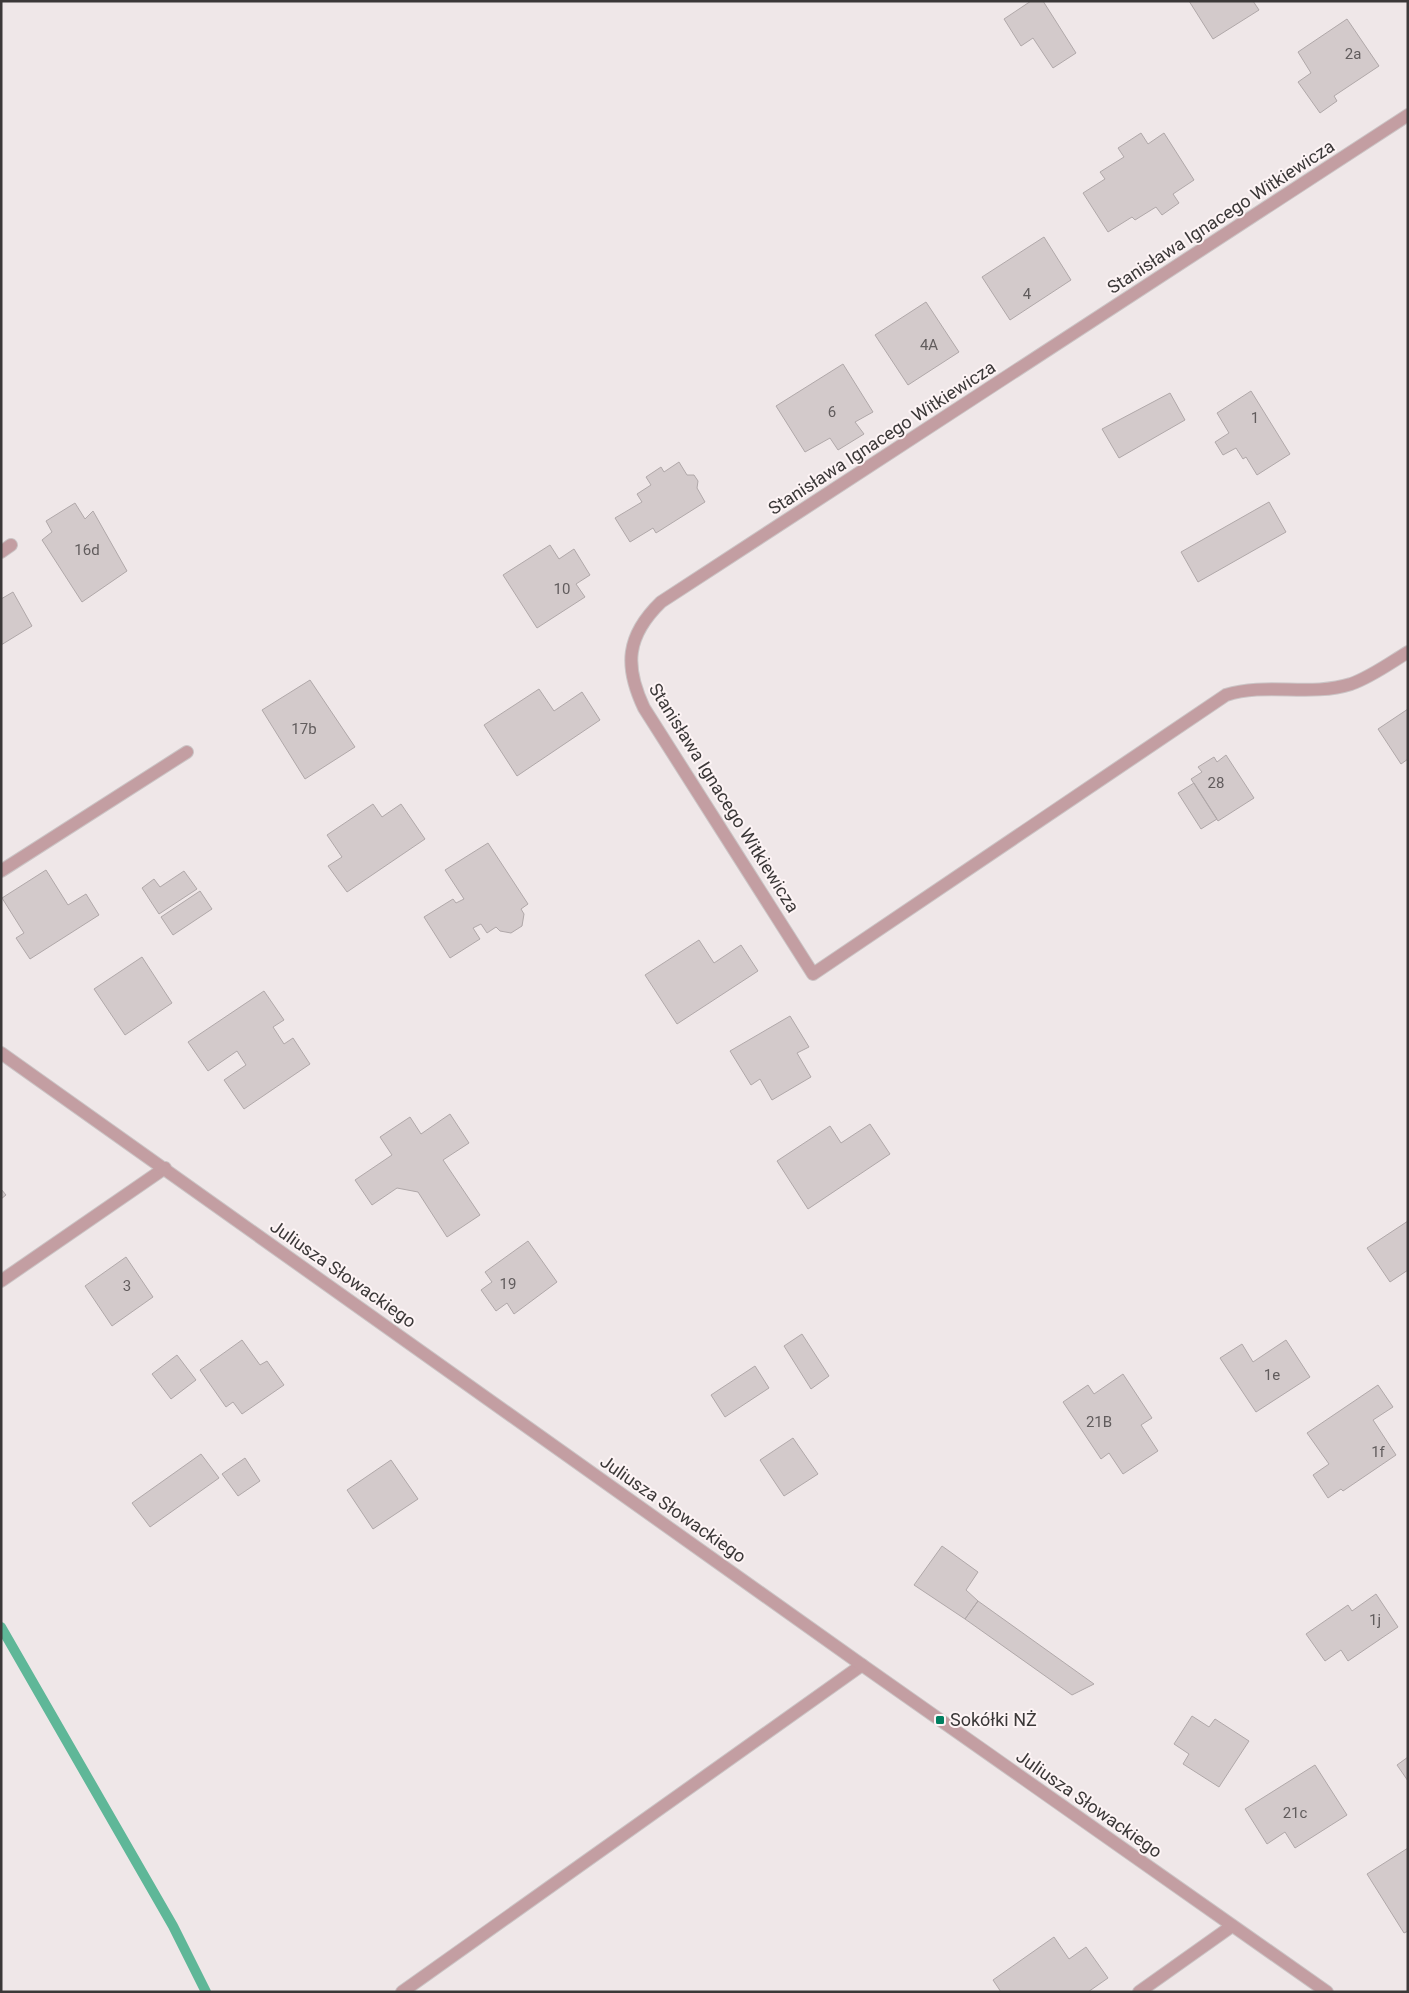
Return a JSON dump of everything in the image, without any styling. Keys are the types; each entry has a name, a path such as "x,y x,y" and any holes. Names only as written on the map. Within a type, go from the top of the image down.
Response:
{"street":[{"name":"Stanisława Ignacego Witkiewicza","path":"1408,116 661,602 642,628 631,651 630,663 634,683 644,708 813,974 1218,699 1234,692 1302,690 1350,684 1369,676 1408,652"},
{"path":"1,872 187,752"},
{"name":"Juliusza Słowackiego","path":"1,1053 862,1665 1327,1992"},
{"path":"1,1281 165,1168"},
{"path":"402,1992 862,1665"},
{"path":"1139,1992 1232,1926"}],"building":[{"path":"1031,1 1043,1 1076,53 1053,68 1033,38 1021,46 1004,19"},
{"path":"1189,1 1253,1 1259,10 1213,39"},
{"path":"1347,19 1379,66 1334,96 1337,101 1320,113 1298,82 1311,73 1298,52"},
{"path":"1141,133 1148,144 1164,133 1194,180 1173,194 1179,203 1162,215 1156,207 1135,220 1132,217 1108,232 1083,193 1105,179 1100,172 1124,157 1118,148"},
{"path":"1044,237 1071,280 1010,320 982,277"},
{"path":"926,302 959,352 908,385 875,335"},
{"path":"843,364 873,412 855,422 864,434 838,450 830,438 805,452 776,406"},
{"path":"1251,391 1290,454 1257,475 1246,457 1243,459 1236,448 1223,455 1215,442 1229,433 1217,413"},
{"path":"1170,393 1185,420 1119,458 1102,429"},
{"path":"679,462 687,475 694,475 698,481 697,488 705,502 656,533 653,528 630,542 615,518 642,502 637,494 651,485 646,477 661,467 664,472"},
{"path":"1269,502 1286,532 1198,582 1181,552"},
{"path":"75,503 85,519 93,511 127,571 82,602 42,540 52,532 46,521"},
{"path":"550,545 559,559 574,549 590,575 576,584 585,597 537,628 503,575"},
{"path":"13,592 32,626 1,645 1,599"},
{"path":"310,680 355,747 305,779 262,710"},
{"path":"539,689 554,711 582,692 600,720 517,776 484,725"},
{"path":"1408,709 1408,759 1401,764 1378,729"},
{"path":"1226,755 1254,798 1218,821 1191,779 1202,772 1198,767 1214,757 1217,762"},
{"path":"1194,783 1217,819 1201,829 1178,793"},
{"path":"373,804 382,817 401,804 425,839 347,892 328,866 342,857 327,835"},
{"path":"488,843 528,904 521,909 524,914 522,926 511,933 500,931 496,927 487,933 481,924 473,928 480,939 450,958 424,917 453,899 456,903 464,899 445,870"},
{"path":"46,870 68,905 86,894 99,915 30,959 16,938 24,933 2,898"},
{"path":"184,871 197,889 159,914 142,888 154,879 160,887"},
{"path":"200,891 212,909 173,935 161,917"},
{"path":"699,940 714,963 741,945 758,971 677,1024 645,975"},
{"path":"142,957 172,1003 125,1035 94,989"},
{"path":"264,991 284,1020 273,1027 284,1044 293,1038 310,1064 244,1109 224,1080 246,1065 237,1051 208,1071 188,1042"},
{"path":"790,1016 809,1047 797,1053 811,1077 772,1100 760,1079 751,1085 730,1051"},
{"path":"450,1114 469,1143 443,1160 480,1215 447,1237 418,1192 397,1188 372,1205 355,1180 392,1155 380,1137 410,1117 421,1134"},
{"path":"870,1124 890,1154 808,1209 777,1161 830,1126 841,1143"},
{"path":"1,1189 6,1195 1,1199"},
{"path":"1408,1221 1408,1270 1390,1282 1367,1248"},
{"path":"528,1241 557,1282 514,1314 507,1303 496,1311 481,1290 492,1282 485,1272"},
{"path":"126,1257 153,1297 112,1326 85,1286"},
{"path":"802,1334 829,1376 811,1389 784,1346"},
{"path":"242,1340 260,1365 267,1361 284,1385 242,1414 233,1402 226,1407 200,1370"},
{"path":"1286,1340 1310,1377 1256,1412 1220,1358 1242,1344 1253,1362"},
{"path":"177,1355 196,1380 171,1399 152,1374"},
{"path":"755,1366 769,1388 725,1417 711,1395"},
{"path":"1123,1374 1152,1418 1141,1425 1158,1451 1123,1474 1109,1453 1101,1459 1063,1402 1088,1385 1094,1394"},
{"path":"1378,1385 1393,1407 1373,1420 1396,1455 1343,1491 1341,1489 1328,1498 1313,1475 1329,1464 1307,1433"},
{"path":"793,1438 818,1474 784,1496 760,1460"},
{"path":"201,1454 219,1478 150,1527 132,1503"},
{"path":"245,1458 260,1481 238,1496 222,1474"},
{"path":"391,1460 418,1499 373,1529 347,1490"},
{"path":"942,1546 978,1572 966,1590 978,1601 965,1619 914,1585"},
{"path":"1376,1594 1398,1627 1348,1661 1341,1650 1325,1661 1306,1634 1348,1605 1352,1611"},
{"path":"978,1601 1094,1684 1072,1695 965,1619"},
{"path":"1192,1716 1209,1727 1215,1719 1249,1741 1219,1787 1183,1764 1189,1754 1174,1744"},
{"path":"1408,1757 1408,1781 1397,1765"},
{"path":"1315,1765 1347,1815 1295,1848 1285,1832 1267,1844 1245,1809"},
{"path":"1408,1848 1408,1931 1404,1933 1367,1874"},
{"path":"1054,1937 1069,1959 1086,1947 1108,1978 1088,1992 1001,1992 993,1980"}],"waterway":[{"path":"1,1627 173,1926 206,1992"}],"place":[{"name":"Sokółki NŻ","path":"940,1720"}]}
